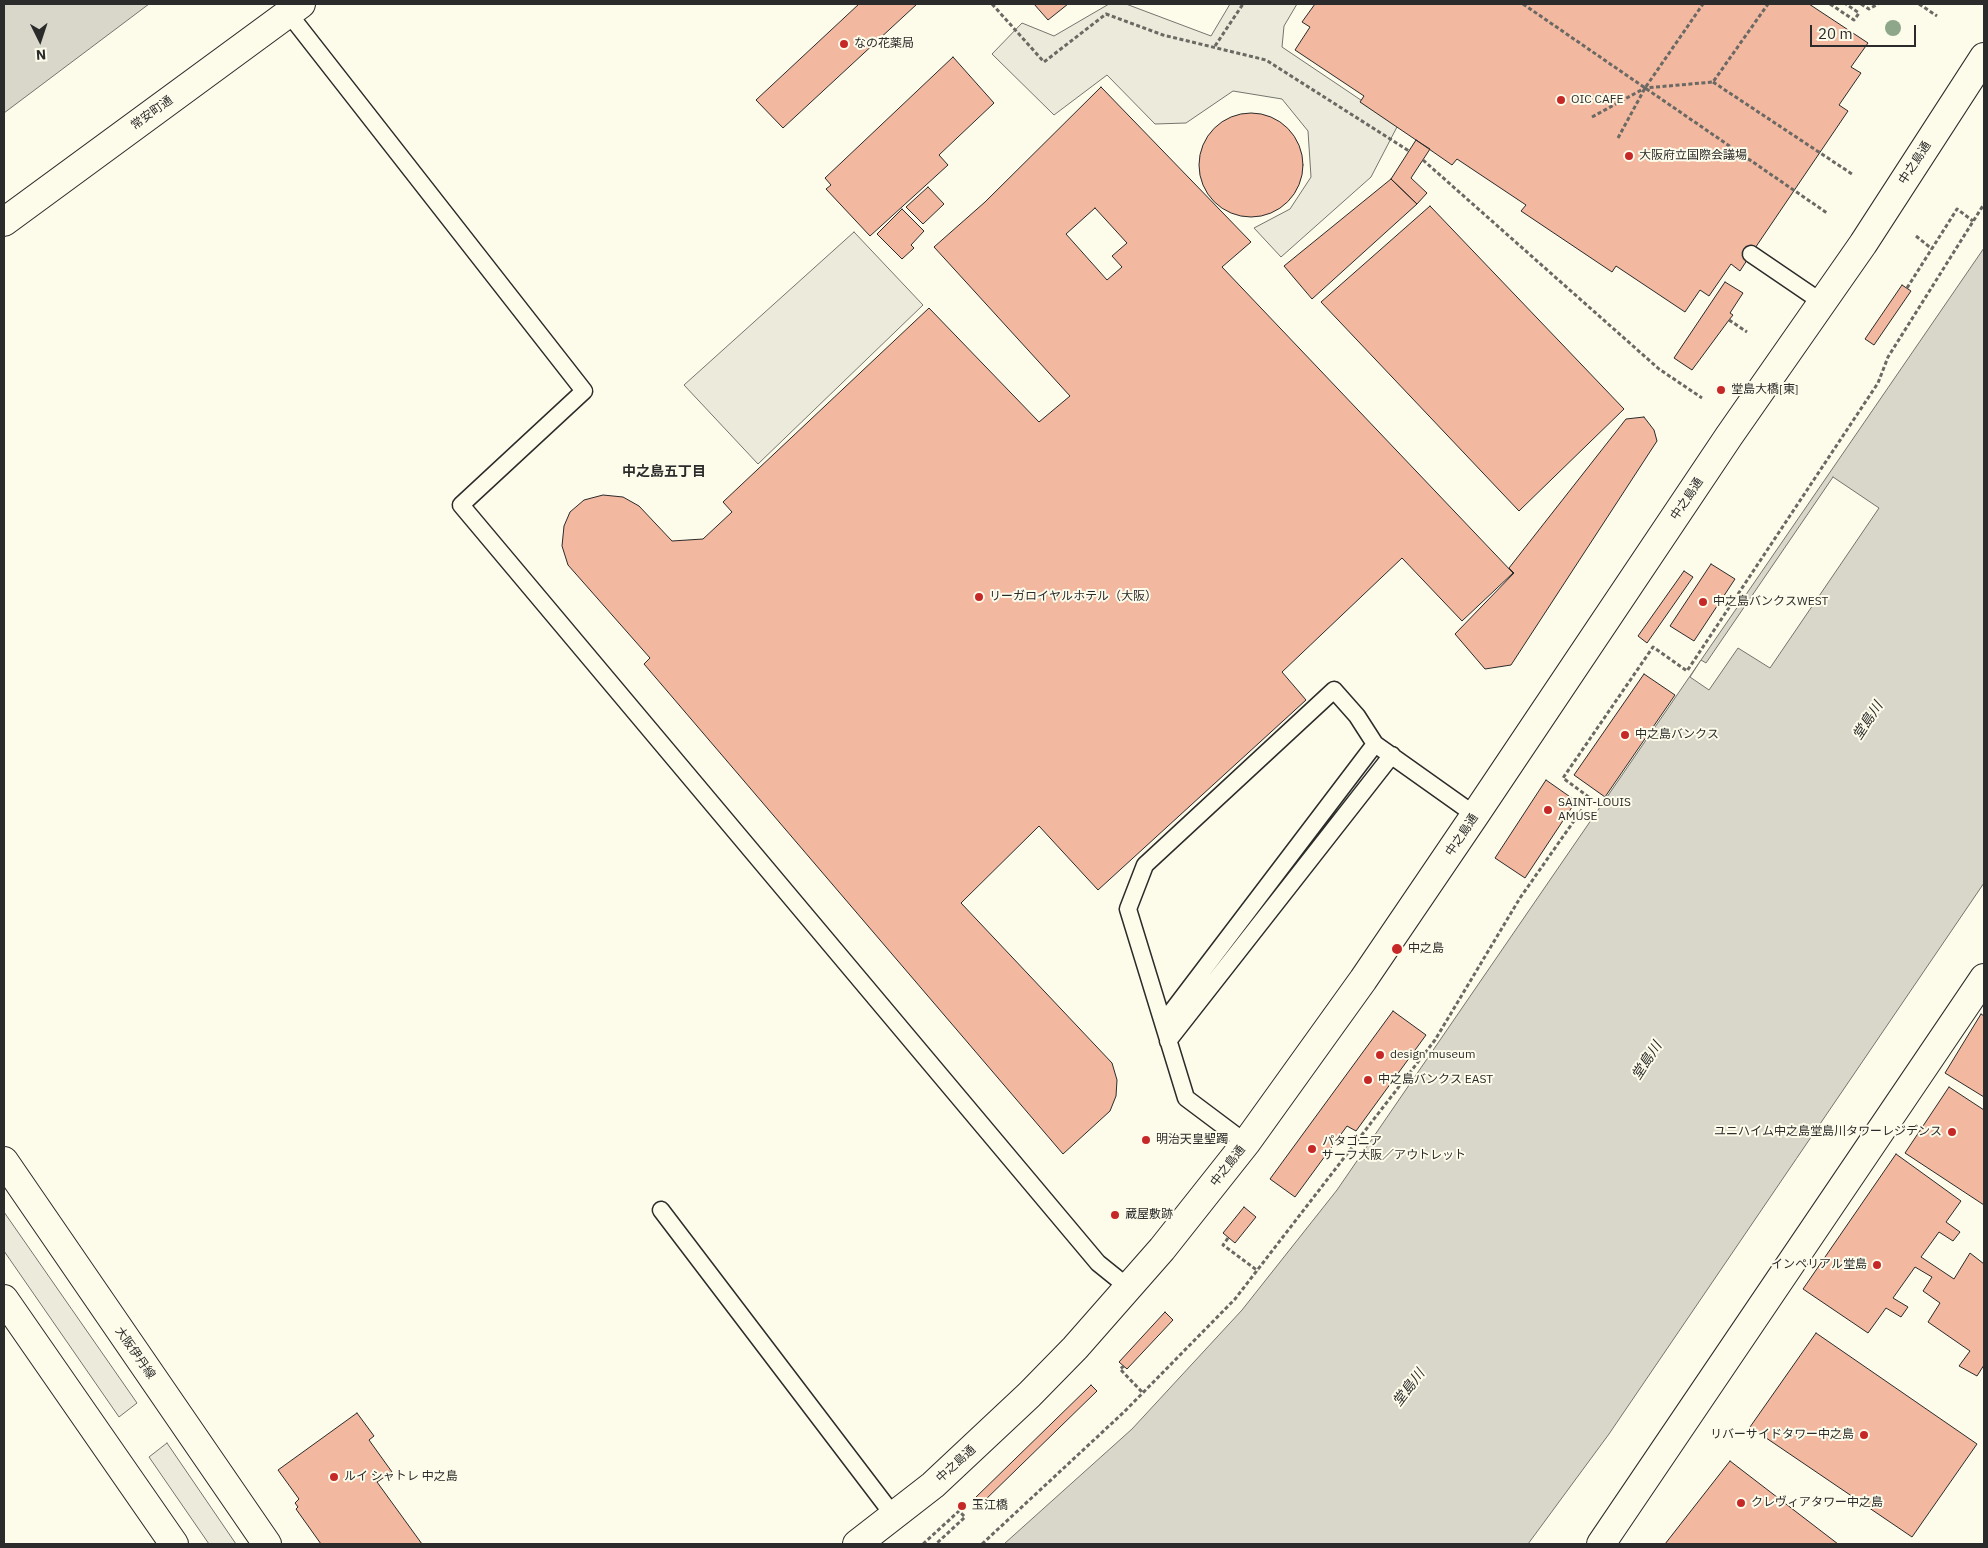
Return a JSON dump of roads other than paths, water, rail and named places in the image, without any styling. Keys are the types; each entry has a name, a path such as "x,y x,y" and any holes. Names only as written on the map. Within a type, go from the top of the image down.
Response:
{"street":[{"name":"常安町通","path":"4,222 295,9"},
{"name":"中之島通","path":"856,1544 933,1485 1029,1395 1128,1288 1246,1143 1363,980 1476,815 1729,436 1823,303 1984,57"},
{"path":"1601,1544 1984,978"},
{"name":"大阪伊丹線","path":"4,1161 267,1544"},
{"path":"4,1299 174,1544"}],"lane":[{"path":"295,9 584,391 461,505 1098,1263 1128,1288"},
{"path":"1751,254 1823,303"},
{"path":"1246,1143 1186,1098 1128,909 1145,865 1334,690 1357,716 1375,744 1476,815"},
{"path":"1163,1023 1375,744"},
{"path":"1168,1041 1392,755"},
{"path":"660,1210 894,1516"}],"water":[{"path":"4,4 149,4 4,113"},
{"name":"堂島川","path":"1984,248 1984,883 1609,1434 1528,1544 1004,1544 1132,1429 1242,1310 1337,1190"}],"place":[{"name":"なの花薬局","path":"844,44"},
{"name":"OIC CAFE","path":"1561,100"},
{"name":"大阪府立国際会議場","path":"1629,156"},
{"name":"堂島大橋[東]","path":"1721,390"},
{"name":"リーガロイヤルホテル（大阪）","path":"979,597"},
{"name":"中之島バンクスWEST","path":"1703,602"},
{"name":"中之島バンクス","path":"1625,735"},
{"name":"SAINT-LOUIS AMUSE","path":"1548,810"},
{"name":"中之島","path":"1397,949"},
{"name":"design museum","path":"1380,1055"},
{"name":"中之島バンクス EAST","path":"1368,1080"},
{"name":"ユニハイム中之島堂島川タワーレジデンス","path":"1952,1132"},
{"name":"明治天皇聖躅","path":"1146,1140"},
{"name":"パタゴニア サーフ大阪／アウトレット","path":"1312,1149"},
{"name":"蔵屋敷跡","path":"1115,1215"},
{"name":"インペリアル堂島","path":"1877,1265"},
{"name":"リバーサイドタワー中之島","path":"1864,1435"},
{"name":"ルイ シャトレ 中之島","path":"334,1477"},
{"name":"クレヴィアタワー中之島","path":"1741,1503"},
{"name":"玉江橋","path":"962,1506"}],"district":[{"name":"中之島五丁目","path":"664,472"}]}
